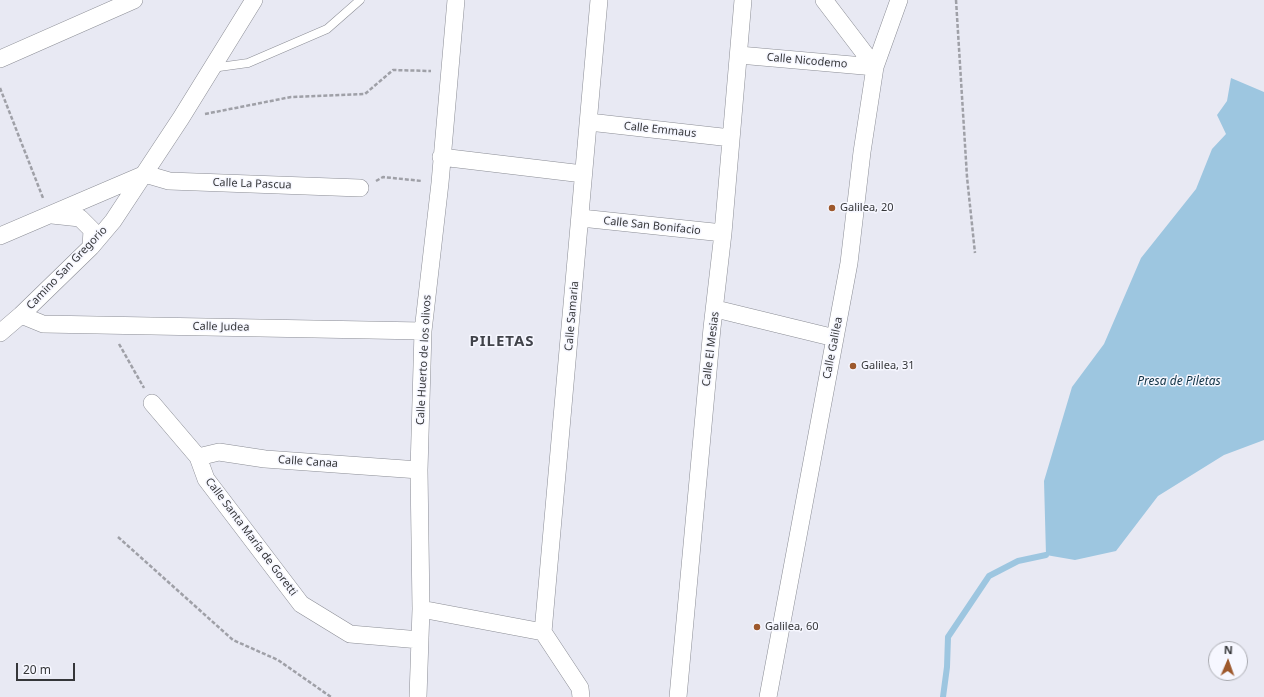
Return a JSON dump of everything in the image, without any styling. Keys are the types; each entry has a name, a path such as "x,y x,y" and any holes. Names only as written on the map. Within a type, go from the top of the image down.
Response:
{"street":[{"path":"0,59 134,0"},
{"name":"Camino San Gregorio","path":"0,333 21,315 91,247 113,220 181,118 254,0"},
{"name":"Calle Huerto de los olivos","path":"418,697 421,609 419,470 423,331 440,183 441,157 456,0"},
{"name":"Calle Samaria","path":"543,632 581,218 583,174 589,122 599,0"},
{"name":"Calle El Mesias","path":"678,697 712,328 716,309 743,0"},
{"path":"824,0 875,67"},
{"name":"Calle Galilea","path":"768,697 849,263 862,152 875,67 899,0"},
{"name":"Calle Nicodemo","path":"739,55 875,67"},
{"name":"Calle Emmaus","path":"589,122 731,138"},
{"path":"441,157 583,174"},
{"path":"0,236 145,174"},
{"name":"Calle La Pascua","path":"145,174 169,181 360,188"},
{"path":"50,215 80,218 92,230 91,247"},
{"name":"Calle San Bonifacio","path":"581,218 723,233"},
{"path":"716,309 835,338"},
{"name":"Calle Judea","path":"21,315 43,324 423,331"},
{"name":"Calle Santa María de Goretti","path":"152,403 198,457 206,479 301,604 350,634 420,640"},
{"name":"Calle Canaa","path":"198,457 219,452 265,459 419,470"},
{"path":"421,609 543,632 580,688 581,697"}],"lane":[{"path":"211,68 248,63 327,29 360,0"}],"path":[{"path":"956,0 967,177 975,253"},
{"path":"181,118 291,97 365,94 393,70 449,72"},
{"path":"0,88 50,215"},
{"path":"360,188 383,177 440,183"},
{"path":"108,324 152,403"},
{"path":"118,537 233,640 278,660 331,697"}],"water":[{"name":"Presa de Piletas","path":"1231,78 1264,92 1264,440 1224,455 1158,496 1116,551 1075,560 1046,555 1044,481 1072,387 1104,344 1141,258 1196,189 1212,149 1226,134 1217,115 1227,101"}],"waterway":[{"path":"943,697 947,667 948,637 989,576 1018,561 1046,555"}],"place":[{"name":"Galilea, 20","path":"832,208"},
{"name":"Galilea, 31","path":"853,366"},
{"name":"Galilea, 60","path":"757,627"}],"district":[{"name":"PILETAS","path":"502,342"}]}
